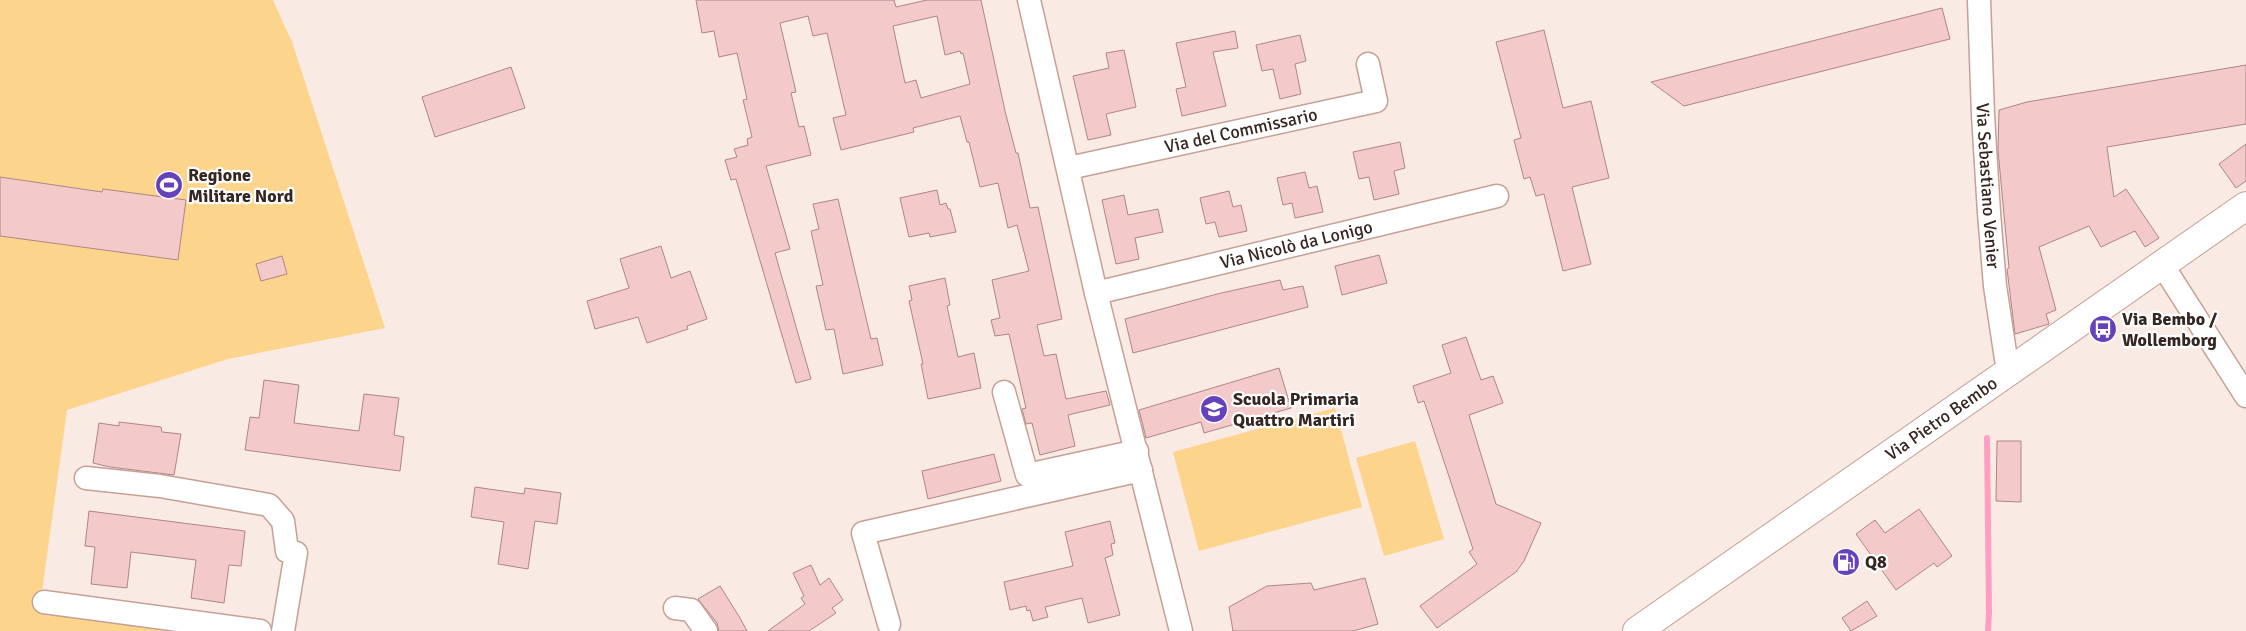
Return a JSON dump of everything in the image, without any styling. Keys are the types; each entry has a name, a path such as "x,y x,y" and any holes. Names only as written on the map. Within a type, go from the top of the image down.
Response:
{"main road":[{"name":"Via Pietro Bembo","path":"1637,631 2163,266 2246,206"}],"street":[{"path":"1029,0 1069,168 1096,293 1181,631"},
{"name":"Via Sebastiano Venier","path":"1979,0 1983,116 1994,277 2006,359 2012,369"},
{"name":"Via del Commissario","path":"1069,168 1376,101 1368,64"},
{"name":"Via Nicolò da Lonigo","path":"1096,293 1497,196"},
{"path":"2163,266 2246,396"},
{"path":"1004,392 1027,475 1139,460"},
{"path":"888,624 863,533 1139,460"},
{"path":"86,478 160,486 269,505 283,521 287,551 296,553 283,631"},
{"path":"44,602 260,631"},
{"path":"683,609 706,631"}],"shaded area":[{"name":"Regione Militare Nord","path":"0,0 273,0 292,42 385,328 228,359 67,410 39,613 182,631 0,631"},
{"path":"1335,408 1362,507 1199,551 1173,452"},
{"path":"1415,441 1444,539 1384,556 1356,458"}],"building":[{"path":"696,0 894,0 896,7 927,0 981,0 1005,111 1016,153 1018,153 1030,208 1038,207 1062,319 1037,325 1044,356 1056,354 1066,399 1106,391 1110,405 1068,415 1075,446 1040,455 1032,423 1026,424 1022,409 1026,408 1009,334 995,336 991,320 1000,318 992,280 1029,271 1017,225 1008,228 998,183 980,187 969,142 967,142 960,116 913,128 914,132 841,150 833,118 846,115 827,33 813,36 808,16 780,23 796,92 791,93 799,127 804,126 811,155 766,166 790,249 775,253 811,379 796,383 736,179 731,180 725,160 737,157 734,149 748,145 747,139 752,137 743,100 747,99 737,53 719,57 714,31 702,33","holes":["937,16 945,55 960,51 961,54 963,53 970,84 921,98 916,80 905,83 893,26"]},
{"path":"1942,8 1950,39 1684,106 1651,82"},
{"path":"1544,30 1563,108 1591,101 1609,178 1572,187 1591,264 1563,271 1544,194 1536,196 1530,177 1524,179 1514,140 1521,138 1496,42"},
{"path":"1235,31 1238,48 1213,52 1226,106 1182,116 1176,89 1186,87 1176,43"},
{"path":"1300,35 1306,61 1295,64 1301,94 1280,99 1273,69 1262,71 1256,45"},
{"path":"1124,50 1136,107 1106,114 1111,135 1088,140 1073,76 1109,68 1106,53"},
{"path":"2246,65 2246,124 2107,147 2114,197 2126,189 2159,238 2145,247 2135,231 2101,247 2089,226 2039,247 2056,310 2046,314 2049,324 2015,334 2007,269 2009,268 1998,150 1999,110 2027,102"},
{"path":"511,67 525,108 435,137 422,97"},
{"path":"1400,142 1405,168 1394,171 1399,194 1374,200 1369,177 1359,179 1353,152"},
{"path":"2246,144 2246,181 2236,188 2219,164"},
{"path":"1305,172 1309,188 1317,186 1323,212 1295,218 1292,203 1283,205 1277,178"},
{"path":"0,177 102,192 103,189 186,200 178,260 0,236"},
{"path":"937,190 940,205 946,203 948,209 950,209 956,232 930,237 929,233 909,237 900,198"},
{"path":"1229,191 1233,207 1241,205 1247,231 1219,237 1215,222 1206,224 1200,198"},
{"path":"1124,195 1128,215 1158,209 1163,232 1135,238 1139,259 1116,264 1102,200"},
{"path":"838,199 871,339 877,338 883,365 843,374 834,329 826,330 816,286 823,285 811,231 819,229 813,204"},
{"path":"661,246 671,278 690,271 707,319 687,326 688,329 647,343 638,317 595,329 587,301 629,288 620,259"},
{"path":"1379,255 1387,283 1342,295 1335,266"},
{"path":"282,256 287,274 261,281 256,264"},
{"path":"945,278 950,305 947,306 958,357 974,353 981,388 928,399 921,364 923,364 909,301 912,300 909,286"},
{"path":"1280,280 1283,290 1303,286 1308,307 1133,353 1125,319 1217,294"},
{"path":"1466,337 1481,380 1493,376 1503,403 1469,415 1496,504 1541,523 1524,561 1516,572 1437,628 1420,606 1477,564 1469,552 1473,549 1424,401 1418,403 1413,386 1451,373 1442,345"},
{"name":"Scuola Primaria Quattro Martiri","path":"1279,368 1291,408 1204,433 1201,422 1146,438 1139,410"},
{"path":"264,380 299,385 294,423 359,431 364,394 399,398 394,435 404,437 400,471 245,450 250,417 259,418"},
{"path":"119,422 161,427 162,432 181,434 174,475 93,463 99,423 119,426"},
{"path":"1997,441 2021,441 2021,502 1996,501"},
{"path":"994,454 1001,481 928,499 922,471"},
{"path":"475,487 524,494 525,488 561,493 557,524 535,521 528,569 498,564 504,522 471,517"},
{"path":"1919,509 1952,556 1937,567 1934,563 1896,590 1856,534 1875,520 1885,533"},
{"path":"89,511 245,531 241,566 229,565 224,603 191,598 196,560 131,552 127,588 91,584 95,547 85,546"},
{"path":"1110,521 1115,543 1111,544 1113,555 1105,558 1120,615 1088,623 1082,598 1045,607 1048,617 1033,621 1030,610 1027,611 1026,606 1010,610 1004,582 1073,566 1065,532"},
{"path":"811,565 820,585 829,578 843,600 832,608 836,613 809,631 768,631 805,604 801,598 804,596 793,573"},
{"path":"1365,578 1378,624 1353,631 1233,631 1229,607 1267,586 1311,583 1314,590"},
{"path":"720,586 747,631 719,631 717,623 698,599"},
{"path":"1867,601 1877,616 1851,631 1842,618"}],"waterway":[{"path":"1987,438 1988,631"}],"place":[{"name":"Regione Militare Nord","path":"169,185"},
{"name":"Via Bembo / Wollemborg","path":"2103,329"},
{"name":"Scuola Primaria Quattro Martiri","path":"1214,409"},
{"name":"Q8","path":"1846,562"}]}
